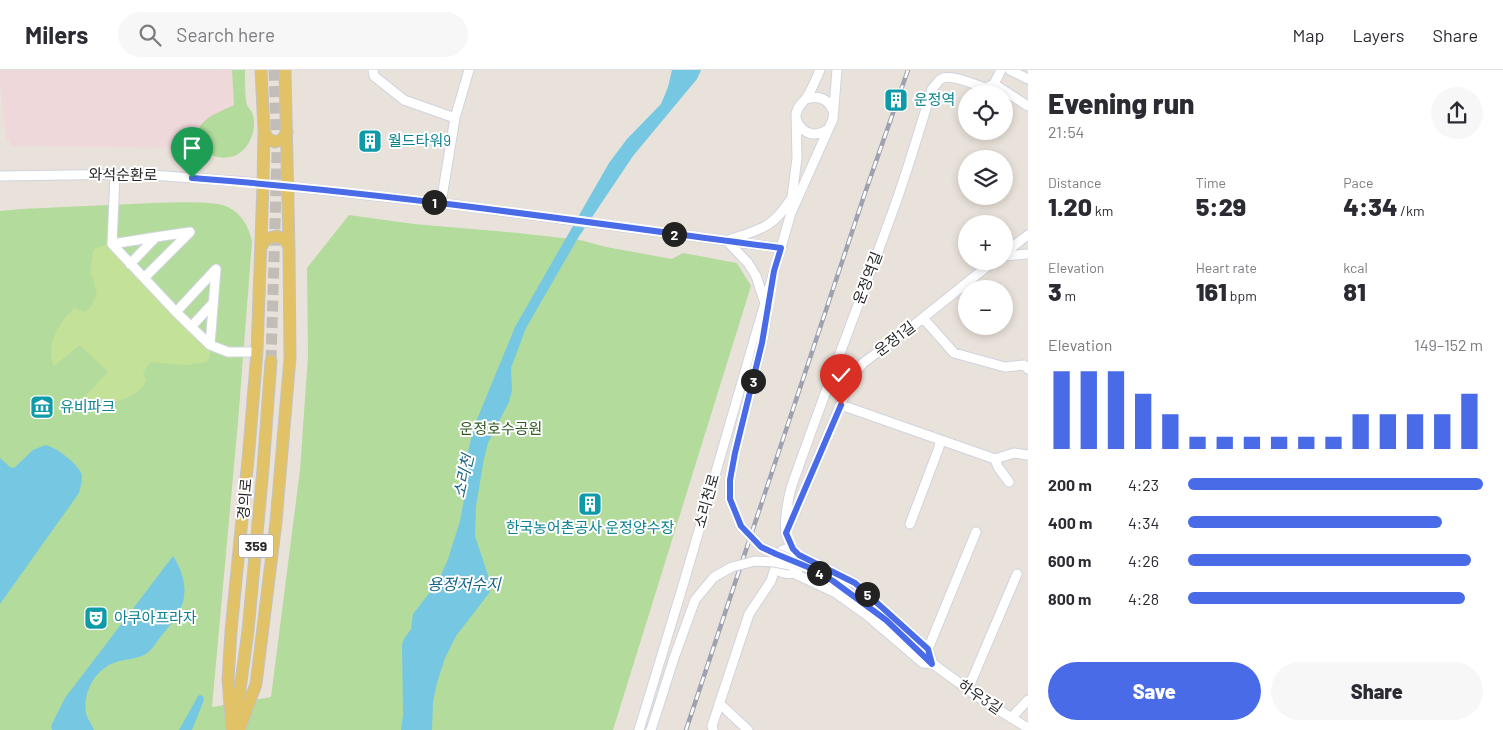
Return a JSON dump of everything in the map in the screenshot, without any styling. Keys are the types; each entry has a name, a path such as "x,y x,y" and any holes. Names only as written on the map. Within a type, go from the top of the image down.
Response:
{"main road":[{"path":"234,730 228,680 230,630 257,352 264,130 261,70"},
{"path":"239,730 256,684 276,522 290,358 285,70"},
{"path":"264,130 267,138 275,142 283,139 287,130"},
{"path":"261,247 266,239 277,236 286,241 289,248"},
{"name":"경의로","path":"234,730 248,631 271,361"}],"street":[{"path":"373,70 374,76 404,100 455,118"},
{"path":"441,203 455,118 469,70"},
{"path":"806,99 820,70"},
{"path":"791,213 831,125 834,114 837,70"},
{"path":"1001,70 994,84 1028,106"},
{"path":"1010,70 1028,79"},
{"name":"운정역길","path":"786,533 788,499 821,402 895,206 932,89 940,80 947,77 985,88 994,84"},
{"path":"791,213 797,158 796,114 798,108 806,99 812,97 824,99 829,103 834,114"},
{"path":"797,121 800,127 810,134 822,133 831,125"},
{"name":"와석순환로","path":"0,175 138,174 288,186 441,203 781,248"},
{"path":"115,175 112,244 210,345 228,352 257,352"},
{"path":"765,303 756,276 748,263 726,241 769,226 782,214 792,198"},
{"name":"소리천로","path":"639,730 791,213"},
{"path":"112,244 190,232 144,278"},
{"path":"1013,248 1028,235"},
{"path":"130,264 156,237"},
{"path":"1013,255 1028,254"},
{"path":"176,312 216,269 210,345"},
{"name":"운정1길","path":"780,551 852,377 863,363 983,270"},
{"path":"774,271 762,343 735,453 730,480 730,499 741,526 761,547 815,570 833,581 886,620 932,664"},
{"path":"192,326 213,303"},
{"path":"923,318 954,353 1005,367 1024,365 1028,369"},
{"path":"841,405 995,459 1014,453 1028,455"},
{"path":"910,524 940,440"},
{"path":"995,459 998,467 1009,482"},
{"path":"928,649 976,532"},
{"path":"772,580 796,571 801,564 786,533"},
{"path":"712,729 749,614 772,580 776,557 784,549 796,552 855,583 928,649 932,664"},
{"path":"651,730 695,600 714,577 732,567 756,561 774,562 815,570"},
{"path":"776,565 780,572 788,573"},
{"name":"하우3길","path":"788,573 836,593 868,616 923,663 932,664 1028,728"},
{"path":"968,689 1017,574"},
{"path":"1011,718 1028,700"},
{"path":"719,703 748,730"}],"shaded area":[{"path":"0,70 232,70 234,105 199,129 198,139 201,148 12,146 6,137"}],"green space":[{"path":"232,70 245,70 246,102 253,115 254,127 251,138 244,150 234,156 223,158 204,150 198,143 197,134 201,125 208,118 234,105"},
{"name":"운정호수공원","path":"153,203 212,203 228,207 237,213 244,222 252,242 212,707 271,697 300,470 308,356 307,268 349,215 414,224 580,240 606,247 672,259 683,253 737,263 751,286 613,730 0,730 0,211"},
{"path":"107,244 112,244 211,350 207,362 185,365 150,362 143,374 146,381 134,394 117,401 99,403 82,399 108,372 80,345 54,366 51,350 59,327 74,308 85,312 92,305 97,294 90,273 93,251"}],"water":[{"name":"용정저수지","path":"672,70 701,70 697,79 633,156 578,238 526,328 511,368 512,391 509,402 488,443 476,506 475,536 489,578 490,592 456,636 445,658 433,702 432,730 401,730 403,715 402,645 411,629 413,614 438,582 448,559 460,521 465,494 468,453 473,429 515,327 609,163 627,139 661,104"},
{"path":"45,445 61,453 81,472 79,493 0,604 0,458 10,467 14,468 33,450"},
{"path":"173,556 183,578 184,586 183,601 174,619 147,653 140,657 111,664 94,678 85,706 94,730 52,730 51,726 65,698"},
{"path":"198,696 203,696 204,700 192,730 179,730"}],"tunnel":[{"path":"271,361 277,156 274,70"}],"railway":[{"path":"686,730 865,193 908,70"}],"place":[{"name":"운정역","path":"896,100"},
{"name":"월드타워9","path":"370,141"},
{"name":"유비파크","path":"42,407"},
{"name":"한국농어촌공사 운정양수장","path":"590,504"},
{"name":"아쿠아프라자","path":"96,618"}],"route":[{"path":"192,178 441,203 781,248 774,271 762,343 735,453 730,480 730,499 741,526 761,547 815,570 833,581 886,620 932,664 928,649 855,583 799,555 793,549 786,533 841,405"}],"water label":[{"name":"소리천","path":"463,476"}]}
